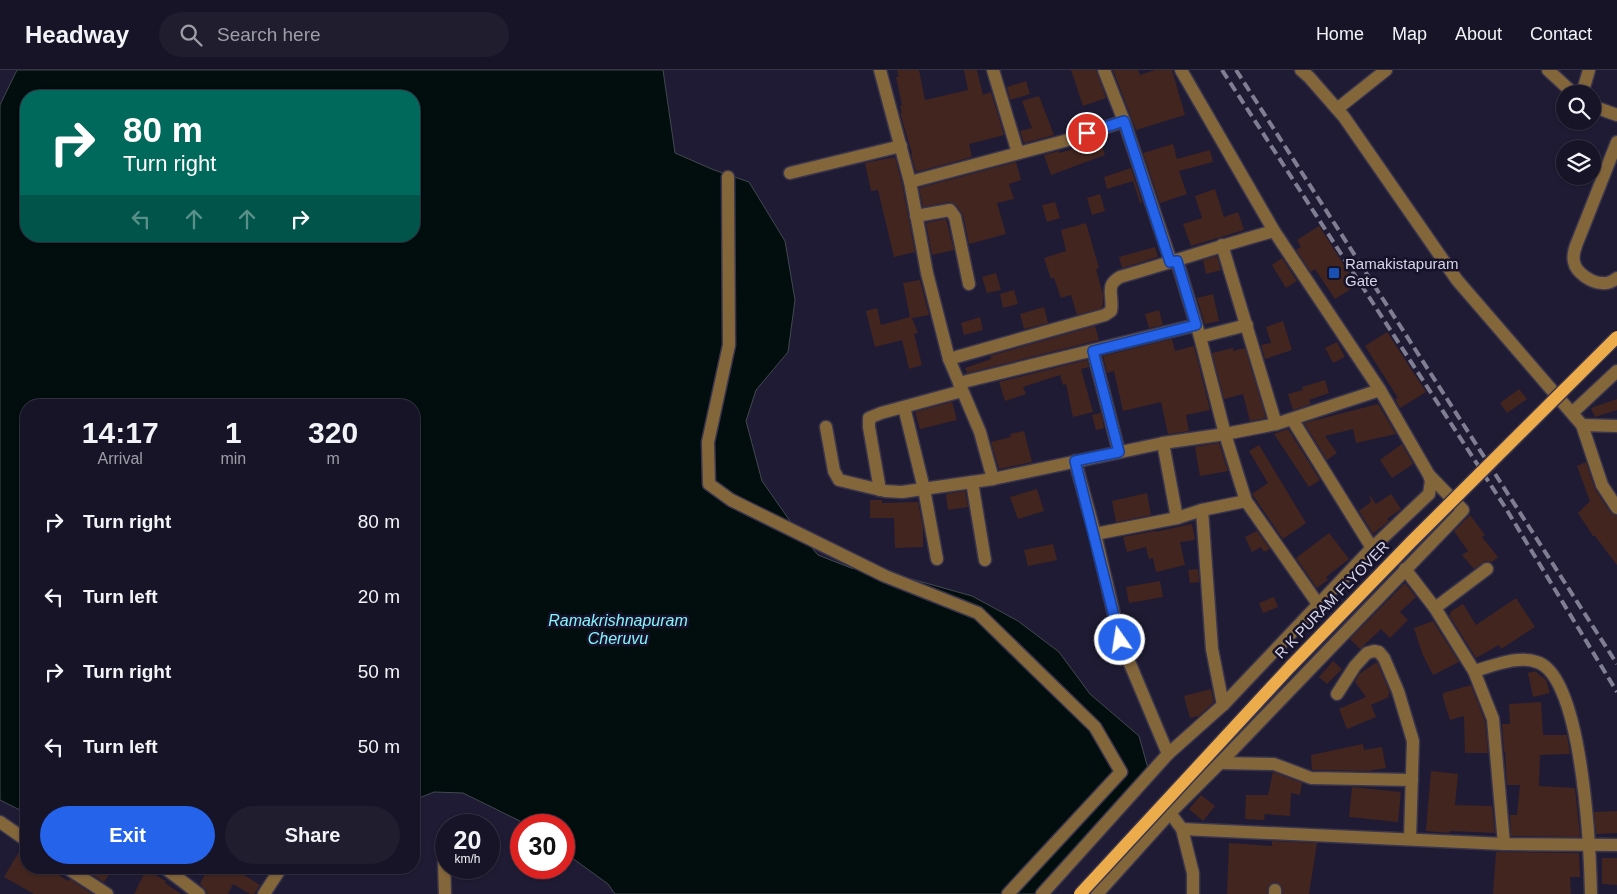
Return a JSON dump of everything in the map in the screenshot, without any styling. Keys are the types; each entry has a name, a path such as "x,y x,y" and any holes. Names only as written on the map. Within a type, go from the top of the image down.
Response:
{"main road":[{"name":"R K PURAM FLYOVER","path":"1080,894 1290,667 1411,542 1617,337"}],"street":[{"path":"880,70 910,182 927,273 949,359 980,432 993,478"},
{"path":"993,70 1018,152"},
{"path":"1104,70 1124,121 1198,331 1225,434 1246,501 1318,604"},
{"path":"1042,894 1168,754 1223,705 1372,548 1430,494 1431,481 1429,475 1380,390 1274,230 1181,70"},
{"path":"1301,70 1336,108 1457,280 1582,425 1602,484 1617,508"},
{"path":"1336,108 1386,70"},
{"path":"1548,70 1564,85"},
{"path":"1585,85 1589,70"},
{"path":"1601,109 1617,115"},
{"path":"910,182 1068,140 1124,121"},
{"path":"1617,142 1579,238 1574,261 1577,270 1600,284 1617,278"},
{"path":"790,172 901,146"},
{"path":"728,177 729,344 708,442 709,484 731,500 885,576 978,613 1095,727 1121,772 1136,789"},
{"path":"916,216 950,210 953,212 969,284"},
{"path":"949,359 1105,315 1111,311 1110,288 1113,281 1120,277 1274,230"},
{"path":"1222,246 1276,424"},
{"path":"880,490 869,427 869,418 874,415 904,407 961,387 1093,351 1198,331 1247,325"},
{"path":"1093,351 1119,452"},
{"path":"1572,413 1617,371"},
{"path":"826,426 834,471 839,480 880,490 902,492 972,482 1162,443 1276,424 1380,390"},
{"path":"904,407 924,489 937,559"},
{"path":"1292,419 1372,548"},
{"path":"1582,425 1617,426"},
{"path":"1162,443 1177,518"},
{"path":"1075,461 1095,534 1120,640 1168,754"},
{"path":"1097,894 1170,812 1220,763 1463,510 1429,475"},
{"path":"972,482 985,560"},
{"path":"1095,534 1177,518 1202,510 1246,501"},
{"path":"1202,510 1212,648 1223,705"},
{"path":"1405,569 1435,608 1474,671 1493,719 1504,844"},
{"path":"1435,608 1487,570"},
{"path":"1337,694 1355,666 1367,653 1379,652 1384,658 1398,691 1411,731 1414,749 1410,840"},
{"path":"1474,671 1520,659 1539,662 1552,673 1561,688 1576,738 1590,845 1591,894"},
{"path":"1220,763 1274,764 1311,778 1412,780"},
{"path":"1008,894 1121,772"},
{"path":"1170,812 1182,829 1193,873 1193,894"},
{"path":"0,822 20,836"},
{"path":"1182,829 1504,844 1617,845"},
{"path":"76,874 107,894"},
{"path":"174,874 199,894"},
{"path":"264,894 277,874"},
{"path":"445,879 445,894"}],"water":[{"name":"Ramakrishnapuram Cheruvu","path":"17,70 663,70 675,153 714,170 749,182 785,241 795,300 788,352 756,390 746,421 762,481 795,528 818,555 851,568 897,575 972,596 1018,621 1059,652 1090,694 1139,736 1149,772 1042,894 615,894 608,884 575,860 575,814 510,814 510,816 463,793 434,792 420,798 420,399 20,399 20,810 0,800 0,105"}],"building":[{"path":"897,70 919,70 925,100 968,90 964,70 977,70 983,95 991,92 1004,135 969,144 972,157 916,172 900,113 902,113 900,106 902,105 896,77 899,77"},
{"path":"1071,70 1096,70 1106,98 1083,106"},
{"path":"1113,70 1138,70 1140,75 1155,70 1172,70 1185,115 1136,130"},
{"path":"1026,81 1030,94 1010,100 1007,87"},
{"path":"1039,96 1054,135 1024,143 1020,131 1032,128 1022,101"},
{"path":"1100,140 1105,155 1051,175 1044,155 1059,151 1060,153"},
{"path":"1173,144 1177,159 1210,150 1213,162 1179,171 1187,194 1160,203 1143,153"},
{"path":"895,157 915,252 894,257 878,190 871,191 865,163"},
{"path":"1016,162 1021,180 1009,184 1014,199 997,203 1006,234 969,244 963,215 956,205 949,202 923,207 919,188"},
{"path":"1131,168 1142,202 1140,203 1133,181 1107,189 1104,177"},
{"path":"1215,189 1224,217 1238,212 1244,230 1191,246 1183,224 1202,218 1195,196"},
{"path":"1100,194 1105,211 1092,215 1087,198"},
{"path":"1055,202 1060,218 1047,222 1042,205"},
{"path":"946,219 954,250 932,255 926,223"},
{"path":"1086,223 1099,268 1096,269 1103,295 1103,305 1102,308 1077,315 1071,295 1061,298 1054,278 1051,279 1044,258 1066,251 1061,230"},
{"path":"1319,226 1357,285 1335,299 1315,269 1311,272 1296,250 1301,247 1297,240"},
{"path":"1155,247 1158,257 1122,268 1119,257"},
{"path":"1217,256 1221,270 1206,274 1203,260"},
{"path":"1282,258 1297,281 1286,288 1272,265"},
{"path":"996,273 1001,290 987,293 982,277"},
{"path":"920,280 929,315 912,318 918,333 914,334 922,365 909,369 902,340 875,347 866,311 877,308 881,325 910,317 903,283"},
{"path":"1014,290 1018,304 1003,308 1000,294"},
{"path":"1213,294 1219,321 1205,324 1197,298"},
{"path":"1044,307 1048,323 1024,329 1020,314"},
{"path":"1159,310 1163,325 1149,328 1145,314"},
{"path":"980,317 983,330 964,335 961,323"},
{"path":"1283,321 1292,350 1265,359 1261,345 1271,343 1266,327"},
{"path":"1095,326 1099,340 967,373 965,368 991,359 990,356"},
{"path":"1387,332 1426,392 1400,408 1395,399 1398,398 1365,346"},
{"path":"1172,339 1175,351 1194,346 1210,410 1186,415 1189,431 1168,434 1161,402 1123,411 1114,371 1107,373 1103,356"},
{"path":"1337,342 1345,357 1333,363 1325,348"},
{"path":"1233,348 1233,351 1245,348 1266,418 1250,421 1243,394 1224,399 1212,353"},
{"path":"1087,360 1089,367 1081,369 1093,412 1073,417 1066,384 1063,385 1060,375 1023,387 1026,394 1005,401 999,382"},
{"path":"1325,380 1329,393 1309,400 1311,404 1293,410 1288,394 1303,390 1302,387"},
{"path":"1519,389 1527,399 1507,413 1500,403"},
{"path":"1617,399 1617,410 1595,417 1591,408"},
{"path":"952,402 957,420 920,429 915,412"},
{"path":"1378,404 1396,434 1356,443 1353,429 1325,436 1337,453 1327,460 1304,423"},
{"path":"1101,413 1104,428 1096,430 1092,415"},
{"path":"1288,429 1320,480 1309,487 1274,434"},
{"path":"1024,431 1032,462 999,469 991,442 1011,437 1010,434"},
{"path":"1219,443 1228,471 1200,476 1195,447"},
{"path":"1402,444 1413,464 1392,478 1380,460"},
{"path":"1259,445 1306,523 1283,539 1252,494 1268,483 1249,451"},
{"path":"1586,462 1595,489 1610,512 1617,516 1617,565 1595,536 1593,536 1578,513 1590,501 1577,466"},
{"path":"1037,489 1044,511 1018,519 1010,497"},
{"path":"965,491 968,507 948,510 946,494"},
{"path":"1147,493 1151,515 1116,522 1112,501"},
{"path":"1369,494 1376,504 1391,494 1401,509 1387,519 1389,521 1373,534 1359,511 1371,502"},
{"path":"870,500 882,500 882,503 918,502 923,527 923,547 895,548 894,518 870,518"},
{"path":"1470,515 1485,535 1482,537 1498,557 1492,562 1486,561 1474,569 1462,555 1468,551 1454,531"},
{"path":"1192,524 1195,540 1180,542 1185,565 1156,572 1153,558 1149,559 1146,547 1127,552 1123,537"},
{"path":"1257,531 1270,549 1264,552 1261,547 1252,552 1245,537"},
{"path":"1329,533 1349,559 1326,577 1328,580 1317,588 1296,558"},
{"path":"1053,544 1057,560 1028,566 1024,550"},
{"path":"1198,569 1199,582 1190,583 1188,570"},
{"path":"1160,581 1163,597 1129,603 1126,587"},
{"path":"1405,583 1416,597 1400,612 1408,620 1390,638 1381,629 1360,649 1350,639"},
{"path":"1274,597 1278,607 1263,613 1259,603"},
{"path":"1516,598 1535,627 1501,649 1499,645 1476,658 1449,615 1451,614 1450,612 1463,604 1476,625"},
{"path":"1433,621 1459,662 1433,675 1422,653 1414,628"},
{"path":"1333,661 1342,669 1327,684 1319,677"},
{"path":"1377,662 1390,693 1389,697 1371,705 1376,717 1347,729 1339,709 1366,697 1355,682 1359,674"},
{"path":"1535,671 1546,680 1550,693 1533,697 1528,673"},
{"path":"1471,685 1485,721 1488,753 1465,753 1464,716 1450,720 1443,698 1443,693"},
{"path":"1211,689 1214,702 1199,716 1190,718 1184,696"},
{"path":"1541,702 1543,735 1567,735 1570,754 1540,755 1539,786 1575,788 1579,837 1511,836 1510,815 1517,815 1520,785 1507,785 1502,724 1510,724 1509,704"},
{"path":"1363,744 1364,750 1382,747 1386,768 1368,771 1312,770 1311,755"},
{"path":"1431,771 1458,774 1455,805 1492,806 1495,833 1426,831"},
{"path":"1273,772 1302,783 1300,795 1291,793 1290,816 1265,814 1264,820 1245,819 1246,795 1268,795"},
{"path":"1352,787 1401,792 1398,822 1349,817"},
{"path":"1201,795 1215,806 1203,821 1189,809"},
{"path":"1617,811 1617,833 1596,834 1594,812"},
{"path":"1272,841 1317,843 1309,894 1283,894 1282,886 1275,882 1268,886 1267,894 1227,894 1229,843 1272,846"},
{"path":"20,850 20,874 57,874 68,881 70,879 92,894 34,894 4,877"},
{"path":"1496,852 1579,853 1580,877 1570,877 1571,894 1493,894"},
{"path":"1602,858 1617,858 1617,885 1602,884"},
{"path":"91,874 110,874 104,882"},
{"path":"144,874 153,874 166,881 165,883 181,894 134,894"},
{"path":"205,874 243,874 260,885 254,894 250,894 233,884 228,894 207,894 200,884"}],"railway":[{"path":"1222,70 1505,507 1617,692"},
{"path":"1236,70 1617,664"}],"place":[{"name":"Ramakistapuram Gate","path":"1334,273"}],"route":[{"path":"1087,133 1124,121 1170,262 1177,261 1196,325 1093,351 1119,452 1075,461 1095,534 1120,640"}]}
